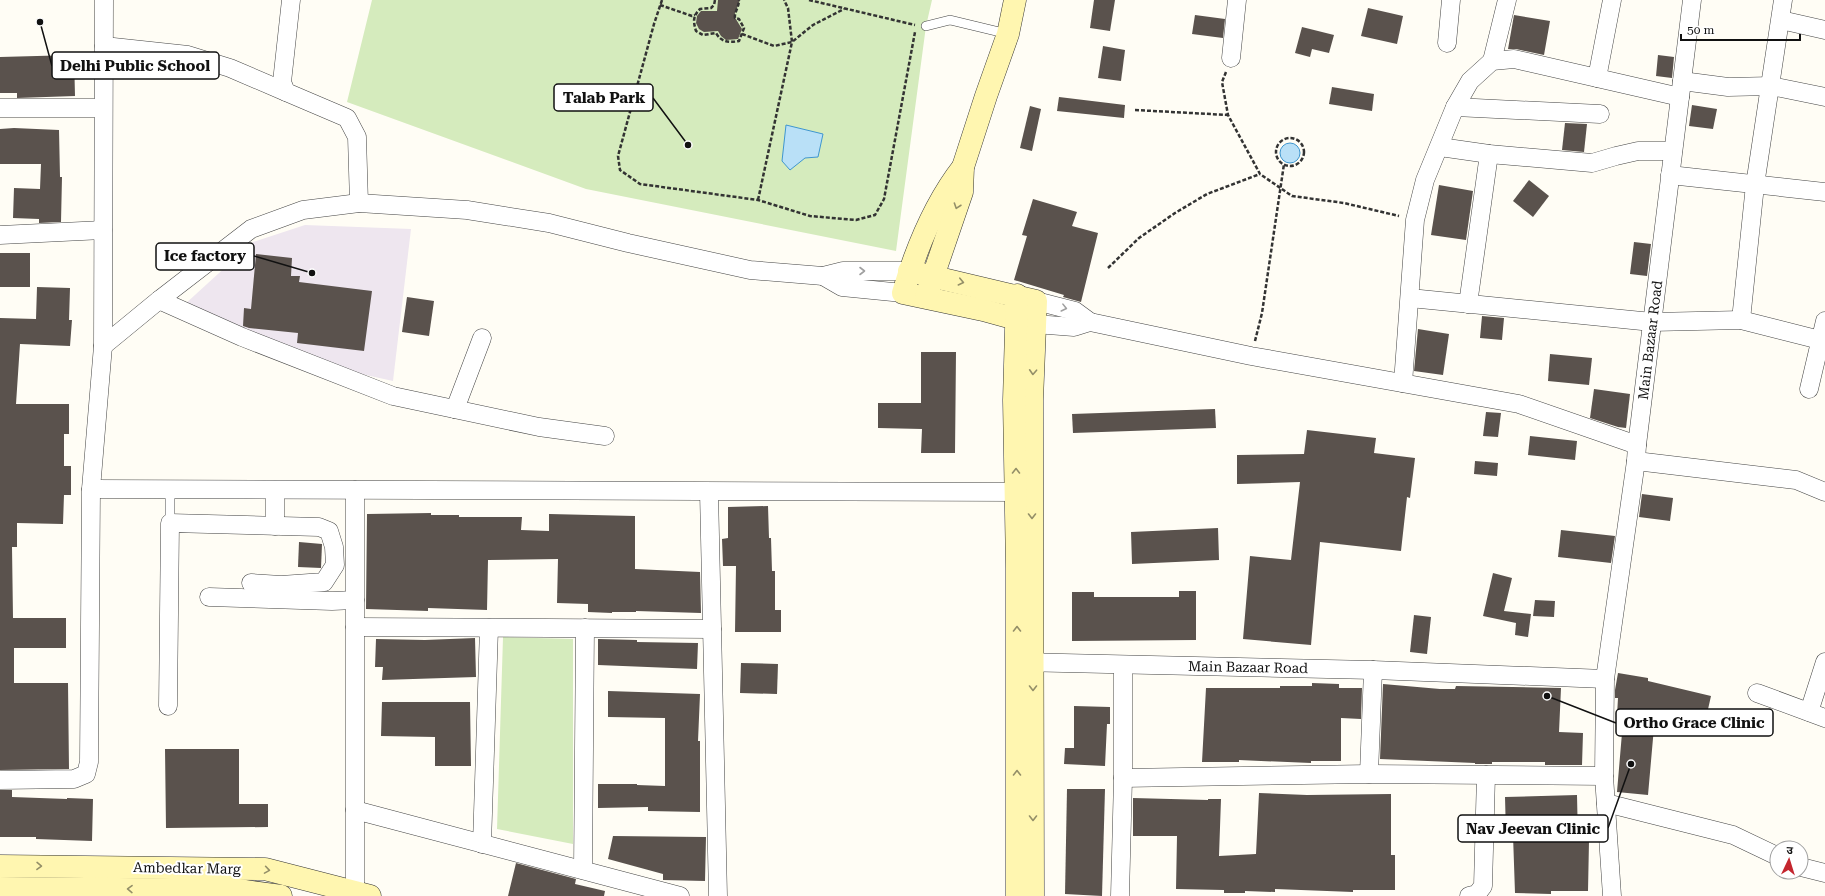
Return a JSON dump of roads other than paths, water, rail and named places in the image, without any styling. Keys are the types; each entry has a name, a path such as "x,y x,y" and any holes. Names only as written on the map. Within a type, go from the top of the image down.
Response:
{"street":[{"path":"0,780 74,778 86,774 89,762 92,489 103,346 104,0"},
{"path":"286,92 282,82 291,0"},
{"path":"926,297 962,192 963,167 1008,34 1015,0"},
{"path":"1230,58 1237,0"},
{"path":"1447,43 1451,0"},
{"path":"1404,383 1415,220 1425,180 1440,147 1455,107 1470,81 1492,61 1507,0"},
{"path":"1597,78 1612,0"},
{"name":"Main Bazaar Road","path":"1612,896 1604,776 1605,679 1636,453 1692,0"},
{"path":"1741,320 1756,185 1784,0"},
{"path":"1781,20 1825,30"},
{"path":"104,46 188,55 230,68 347,118 357,137 359,202"},
{"path":"1492,61 1514,59 1597,78 1681,89 1771,86 1825,96"},
{"path":"1455,107 1600,114"},
{"path":"0,108 103,108"},
{"path":"1440,147 1490,154 1592,163 1638,151 1673,151"},
{"path":"1468,304 1490,154"},
{"path":"903,293 909,271 918,248 947,188 963,167"},
{"path":"1670,175 1825,192"},
{"path":"103,346 158,300 251,229 303,210 359,202 467,210 550,223 628,243 750,270 824,276 843,271 909,271 1075,311 1090,322 1251,356 1519,404 1636,453 1796,480 1825,492"},
{"path":"0,235 103,230"},
{"path":"824,276 842,287 903,293 926,297 983,310 1026,322 1074,327 1090,322"},
{"path":"1026,298 1026,322 1032,400 1024,492 1025,662 1033,896"},
{"path":"1410,298 1652,322 1741,320 1820,340"},
{"path":"158,300 242,337 393,396 539,427 605,436"},
{"path":"1809,389 1825,321"},
{"path":"455,409 482,338"},
{"path":"92,489 1024,492"},
{"path":"275,490 275,526"},
{"path":"355,490 355,810 360,895"},
{"path":"709,492 718,896"},
{"path":"168,706 170,523 320,527 329,531 334,547 334,565 324,582 281,585 251,583"},
{"path":"209,598 332,601 355,600"},
{"path":"355,627 712,629"},
{"path":"482,844 489,628"},
{"path":"582,870 584,628"},
{"path":"1017,896 1025,662"},
{"name":"Main Bazaar Road","path":"1025,662 1373,670 1605,679"},
{"path":"1757,693 1817,715 1825,662"},
{"path":"1120,896 1123,778 1123,665"},
{"path":"1369,774 1373,670"},
{"path":"1123,778 1369,774 1604,776"},
{"path":"1469,896 1477,894 1483,886 1486,775"},
{"path":"1606,803 1733,835 1769,852"},
{"path":"355,810 680,896"},
{"path":"4,866 5,890"},
{"name":"Ambedkar Marg","path":"4,866 266,869 360,895"},
{"path":"1809,869 1825,873"},
{"name":"Ambedkar Marg","path":"5,890 238,890 281,896"}],"lane":[{"path":"926,26 950,20 1008,34"},
{"path":"170,489 170,523"}],"water":[{"path":"786,125 823,134 818,157 805,158 790,170 782,161"},
{"path":"1290,143 1297,146 1300,153 1297,160 1290,163 1283,160 1280,153 1283,146"}],"place":[{"name":"Delhi Public School","path":"40,22"},
{"name":"Talab Park","path":"688,145"},
{"name":"Ice factory","path":"312,273"},
{"name":"Ortho Grace Clinic","path":"1547,696"},
{"name":"Nav Jeevan Clinic","path":"1631,764"}]}
